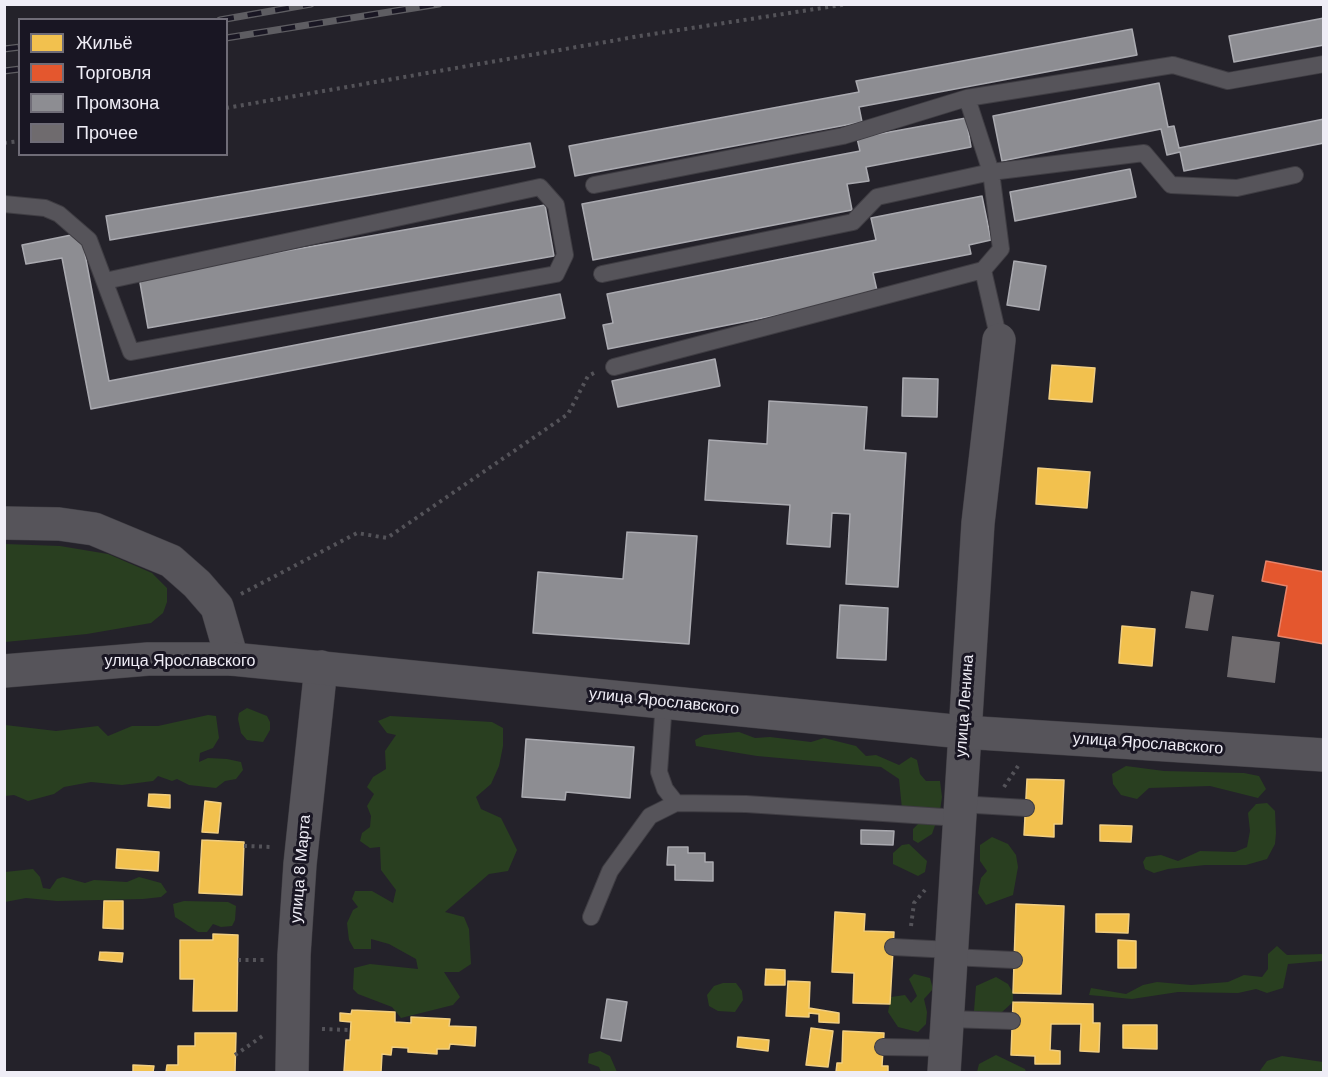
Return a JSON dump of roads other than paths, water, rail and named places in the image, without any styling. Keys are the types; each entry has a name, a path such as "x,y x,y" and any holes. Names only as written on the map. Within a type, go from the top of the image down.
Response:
{"street":[{"name":"улица Ленина","path":"946,1047 963,732 978,523 999,340"},
{"path":"4,523 59,524 94,529 132,542 171,561 197,584 217,607 232,659"},
{"name":"улица Ярославского","path":"4,671 148,659 232,659 963,732 1323,755"},
{"name":"улица 8 Марта","path":"291,1072 294,955 300,864 321,667"}],"lane":[{"path":"594,185 843,136 968,98 1173,66 1228,81 1323,64"},
{"path":"614,367 983,270 1001,249 991,172 968,98"},
{"path":"602,274 853,222 877,196 991,172 1144,153 1171,185 1237,188 1295,175"},
{"path":"4,204 45,208 59,214 89,240 131,352 556,274 565,255 556,205 540,187 105,281"},
{"path":"983,270 999,340"},
{"path":"664,702 659,772 665,789 676,803"},
{"path":"591,917 610,871 650,816 676,803 959,811 996,806 1026,808"},
{"path":"901,947 1014,960"},
{"path":"883,1047 946,1047 1012,1021"}],"railway":[{"path":"228,19 311,4"},
{"path":"228,38 439,4"},
{"path":"4,49 18,47"},
{"path":"4,71 18,69"}]}
